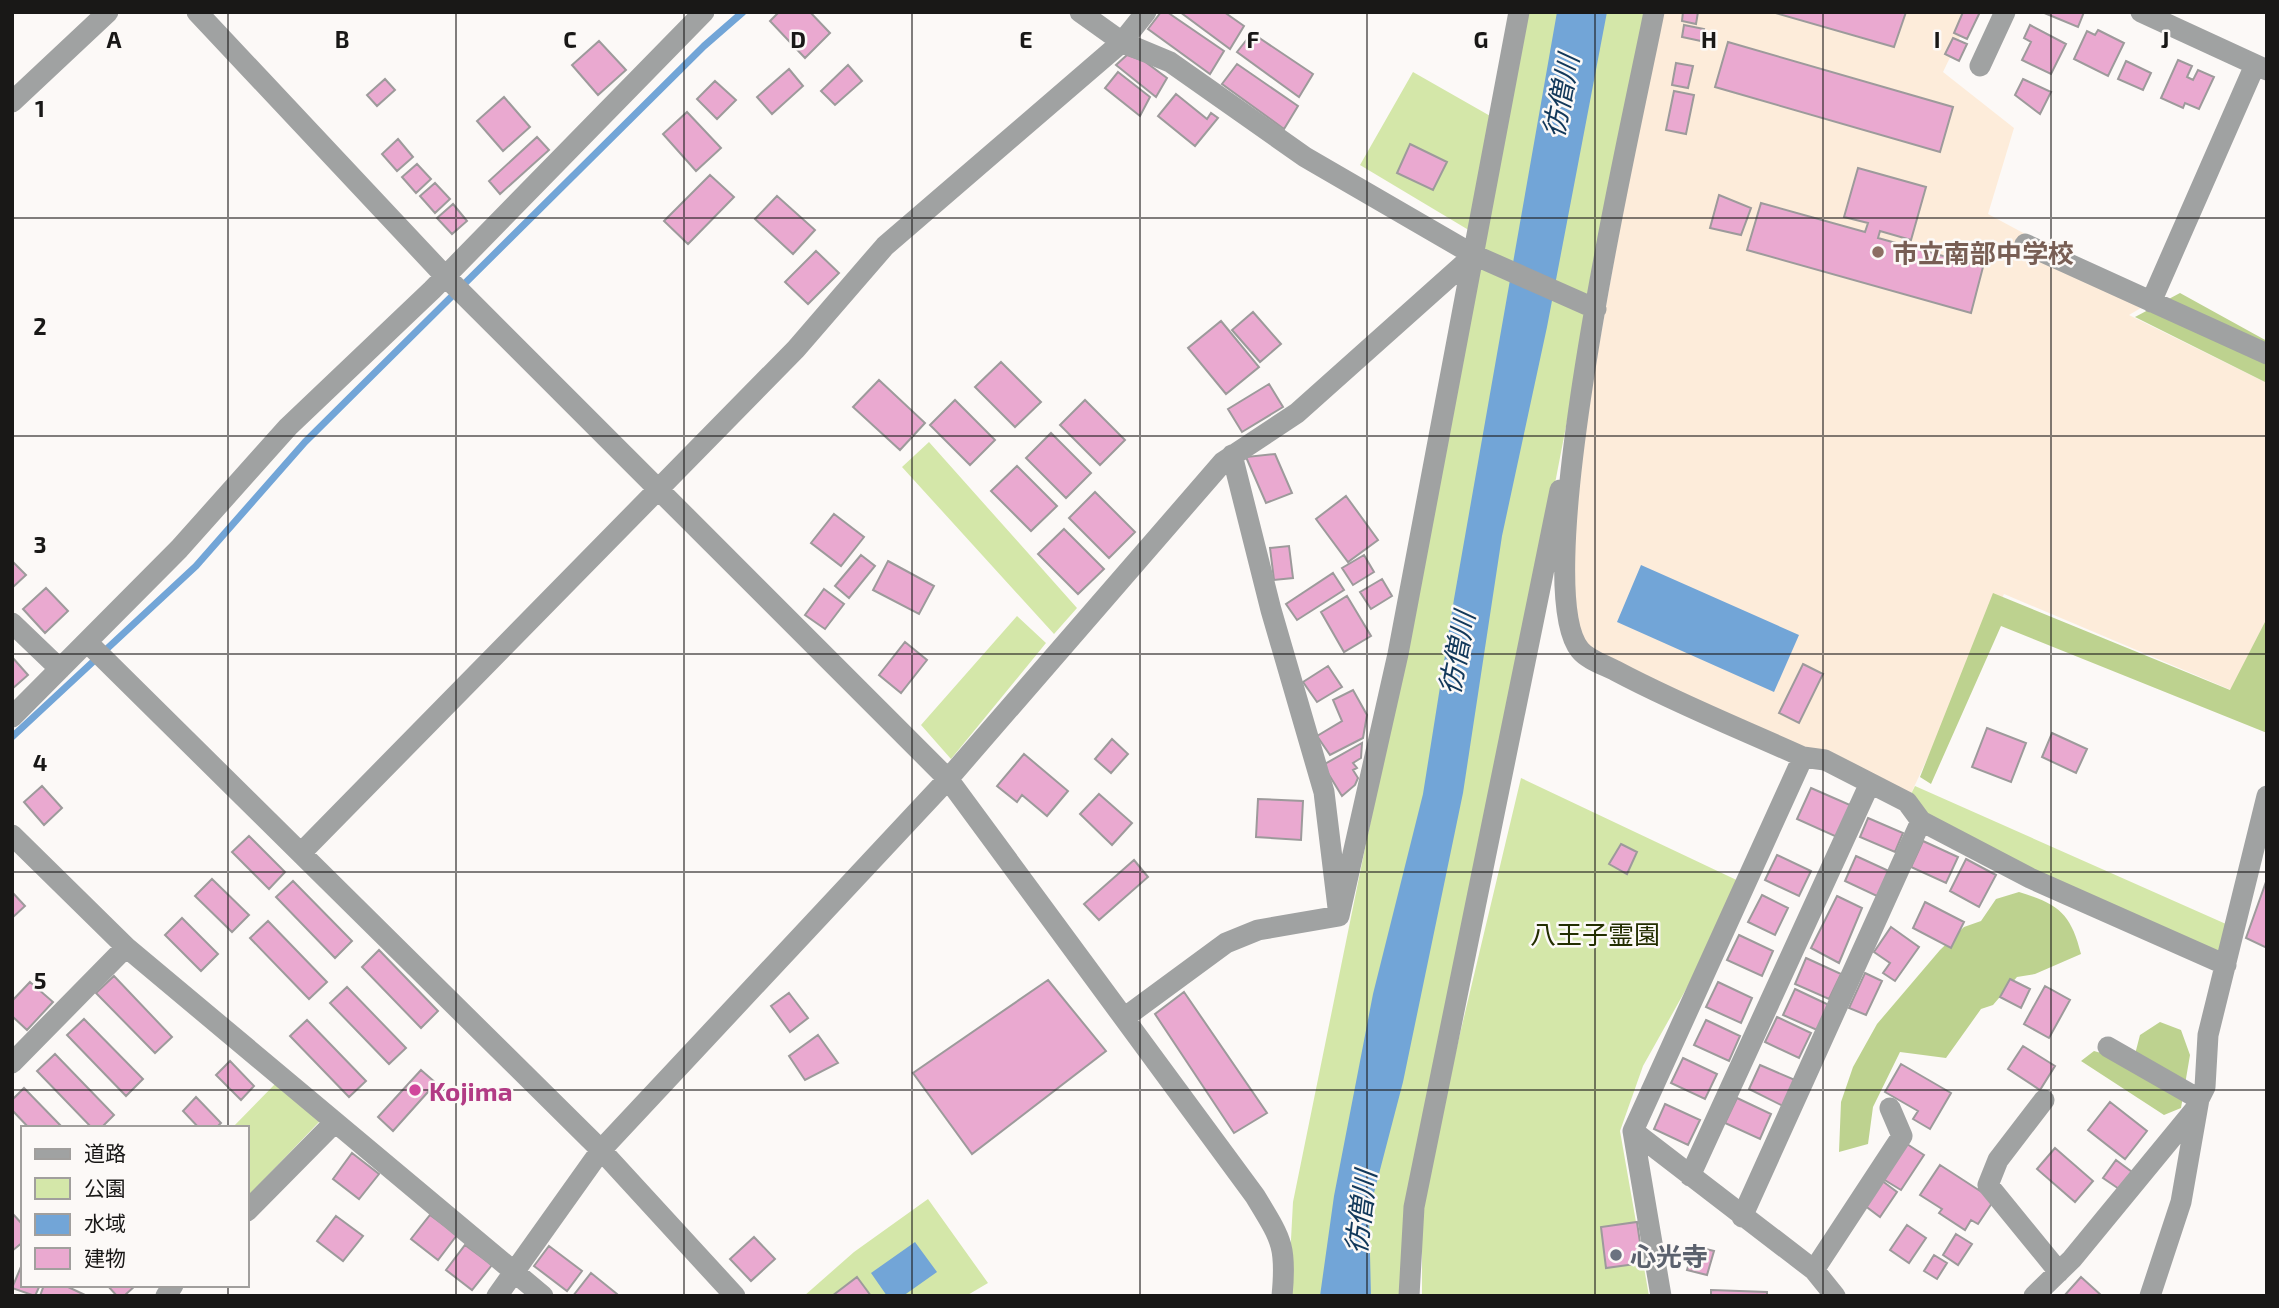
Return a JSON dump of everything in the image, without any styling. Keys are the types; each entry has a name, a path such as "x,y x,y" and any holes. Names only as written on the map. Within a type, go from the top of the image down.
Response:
{"street":[{"path":"12,102 108,12"},
{"path":"197,12 444,275 948,779 1255,1196 1283,1241 1285,1259 1282,1296"},
{"path":"12,718 179,549 288,427 444,275 704,12"},
{"path":"1080,12 1122,42 1170,62 1305,157 1478,257 1596,309"},
{"path":"301,853 796,349 885,246 1122,42 1146,12"},
{"path":"1339,916 1398,654 1478,257 1519,12"},
{"path":"1409,1296 1414,1207 1442,1058 1552,520 1570,458 1654,12"},
{"path":"1980,66 2005,12"},
{"path":"2141,12 2263,66 2151,302"},
{"path":"2025,244 2267,354"},
{"path":"497,1296 601,1150 948,779 1223,461 1297,413 1478,257"},
{"path":"1233,455 1271,610 1324,792 1339,916"},
{"path":"1570,458 1564,612 1569,635 1582,653 1630,679 1803,757 1825,760 1907,802 1922,821 2029,878 2226,965"},
{"path":"12,623 60,669"},
{"path":"87,642 601,1150 735,1296"},
{"path":"1661,1296 1633,1131 1803,757"},
{"path":"1690,1176 1870,783"},
{"path":"2150,1296 2162,1267 2181,1202 2199,1101 2204,1087 2208,1035 2267,796"},
{"path":"1742,1217 1922,821"},
{"path":"12,835 126,947 542,1296"},
{"path":"1124,1018 1226,943 1258,930 1339,916"},
{"path":"12,1063 126,947"},
{"path":"2108,1047 2199,1101"},
{"path":"2044,1100 1998,1160 1988,1185 2059,1272"},
{"path":"2034,1296 2059,1272 2146,1172 2199,1101"},
{"path":"1814,1270 1902,1136 1890,1108"},
{"path":"248,1210 335,1122"},
{"path":"1633,1131 1814,1270 1835,1296"}],"shaded area":[{"path":"1658,12 1972,12 1943,72 2014,128 1988,214 2151,302 2129,315 2267,383 2267,618 2231,690 2004,594 1907,802 1582,653 1567,527"}],"green space":[{"name":"八王子霊園","path":"1519,12 1646,12 1485,846 1428,1168 1521,778 1745,884 1643,1066 1620,1131 1649,1296 1422,1296 1422,1246 1417,1296 1288,1296 1293,1202 1419,583 1477,235 1360,165 1413,72 1499,121"},
{"path":"2180,293 2267,341 2267,383 2135,317"},
{"path":"929,442 1077,608 1054,634 902,467"},
{"path":"1993,593 2230,690 2267,618 2267,733 2001,626 1931,784 1920,777"},
{"path":"1017,616 1046,643 951,759 921,725"},
{"path":"1915,786 2235,928 2226,965 2042,884 1907,802"},
{"path":"2019,892 2044,901 2061,912 2073,929 2081,954 2035,974 2017,977 1993,1005 1981,1009 1946,1058 1900,1052 1873,1107 1868,1144 1839,1152 1841,1102 1853,1067 1877,1024 1940,950 1964,927 1981,921 1996,899"},
{"path":"2160,1022 2181,1030 2190,1055 2181,1108 2164,1115 2081,1061 2094,1051 2133,1062 2140,1035"},
{"path":"276,1083 320,1121 248,1196 248,1126 234,1126"},
{"path":"928,1199 988,1283 966,1296 804,1296 854,1252"}],"water":[{"name":"彷僧川","path":"1557,12 1607,12 1547,327 1502,536 1463,793 1403,1082 1369,1212 1371,1296 1320,1296 1334,1196 1373,994 1423,794 1454,599"},
{"path":"1641,565 1799,635 1774,692 1617,622"},
{"path":"915,1242 937,1272 903,1296 887,1296 871,1273"}],"building":[{"path":"779,12 810,12 830,33 805,58 770,21"},
{"path":"1161,12 1167,12 1224,51 1210,74 1148,29"},
{"path":"1180,12 1224,12 1244,26 1230,49"},
{"path":"1683,12 1698,12 1696,24 1682,21"},
{"path":"1772,12 1906,12 1894,47"},
{"path":"1963,12 1980,12 1967,39 1954,33"},
{"path":"2042,12 2084,12 2078,27"},
{"path":"1684,25 1704,29 1701,41 1682,37"},
{"path":"2030,25 2066,44 2051,74 2022,60 2031,42 2024,38"},
{"path":"2098,30 2124,43 2108,76 2074,59 2087,31 2095,35"},
{"path":"1252,33 1313,74 1299,97 1237,52"},
{"path":"1953,38 1967,44 1959,61 1945,54"},
{"path":"599,41 626,70 598,95 572,65"},
{"path":"1728,42 1953,107 1940,152 1715,87"},
{"path":"1127,55 1144,61 1167,78 1156,97 1116,65"},
{"path":"2178,60 2192,66 2187,77 2193,80 2198,70 2214,77 2199,109 2185,103 2183,108 2161,98"},
{"path":"2126,61 2151,73 2143,90 2118,79"},
{"path":"1676,63 1693,66 1688,88 1672,85"},
{"path":"1237,64 1298,106 1284,129 1222,84"},
{"path":"848,65 862,81 835,105 821,91"},
{"path":"789,69 803,86 772,114 757,97"},
{"path":"1118,72 1150,97 1140,116 1105,88"},
{"path":"385,79 395,90 377,106 367,95"},
{"path":"2023,79 2051,92 2040,114 2015,95"},
{"path":"715,81 736,100 717,119 697,99"},
{"path":"1674,91 1694,95 1686,134 1666,130"},
{"path":"1176,94 1207,119 1211,113 1218,118 1195,146 1158,116"},
{"path":"504,97 530,127 503,151 477,121"},
{"path":"687,112 721,148 696,171 663,134"},
{"path":"537,137 549,150 500,194 489,181"},
{"path":"398,139 413,157 397,171 382,154"},
{"path":"1410,144 1447,162 1433,190 1397,173"},
{"path":"417,164 431,179 416,193 402,177"},
{"path":"1858,168 1926,187 1911,240 1880,231 1878,238 1983,267 1971,313 1747,250 1761,203 1865,232 1868,223 1844,217"},
{"path":"710,175 734,197 688,244 664,221"},
{"path":"435,183 450,199 435,213 420,196"},
{"path":"1719,195 1751,208 1741,235 1710,228"},
{"path":"777,196 815,230 793,254 755,219"},
{"path":"453,204 467,221 452,234 437,218"},
{"path":"816,251 839,273 808,304 785,282"},
{"path":"1253,312 1281,344 1260,362 1232,330"},
{"path":"1221,321 1259,367 1226,394 1188,348"},
{"path":"1001,362 1041,402 1015,427 975,387"},
{"path":"879,380 925,423 900,450 853,407"},
{"path":"1269,384 1283,407 1242,432 1228,409"},
{"path":"955,400 995,440 970,465 930,425"},
{"path":"1085,400 1125,440 1100,465 1060,425"},
{"path":"1051,433 1091,473 1066,498 1026,458"},
{"path":"1275,454 1292,493 1266,503 1246,457"},
{"path":"1017,466 1057,506 1031,531 991,491"},
{"path":"1095,492 1135,532 1109,558 1069,518"},
{"path":"1346,496 1378,540 1348,562 1316,519"},
{"path":"834,514 864,537 841,566 811,543"},
{"path":"1064,529 1104,569 1078,594 1038,554"},
{"path":"1289,546 1293,578 1274,580 1270,548"},
{"path":"861,555 875,566 849,598 835,586"},
{"path":"1364,555 1374,572 1353,585 1342,568"},
{"path":"12,561 26,575 12,588"},
{"path":"888,561 934,586 919,614 873,590"},
{"path":"1333,573 1344,590 1297,620 1286,604"},
{"path":"1382,579 1392,596 1371,609 1360,592"},
{"path":"46,588 68,611 45,633 23,609"},
{"path":"824,589 844,604 825,629 805,615"},
{"path":"1347,596 1371,636 1344,652 1321,612"},
{"path":"905,642 927,660 901,693 879,675"},
{"path":"12,657 28,675 12,689"},
{"path":"1803,664 1823,674 1799,723 1779,713"},
{"path":"1328,666 1342,687 1317,702 1303,682"},
{"path":"1353,690 1367,715 1363,738 1330,755 1317,736 1342,721 1333,700"},
{"path":"1987,728 2026,743 2011,782 1972,767"},
{"path":"2052,733 2087,749 2076,773 2042,757"},
{"path":"1112,739 1128,754 1111,773 1095,759"},
{"path":"1362,743 1361,758 1353,763 1357,768 1353,770 1358,778 1355,785 1342,796 1323,765"},
{"path":"1024,754 1068,791 1047,816 1022,795 1017,802 997,786"},
{"path":"42,786 62,808 44,825 24,802"},
{"path":"1811,788 1850,805 1837,837 1797,819"},
{"path":"1099,794 1132,823 1112,845 1080,814"},
{"path":"1258,799 1303,801 1301,840 1256,837"},
{"path":"1868,818 1903,833 1895,852 1860,837"},
{"path":"249,836 285,872 269,889 232,852"},
{"path":"1923,841 1958,857 1946,883 1911,867"},
{"path":"1621,844 1637,852 1627,874 1609,864"},
{"path":"1777,855 1811,871 1799,896 1765,880"},
{"path":"1856,856 1891,872 1879,897 1845,881"},
{"path":"1966,859 1996,875 1979,907 1950,891"},
{"path":"1134,860 1148,877 1099,920 1084,904"},
{"path":"212,879 249,915 232,932 195,896"},
{"path":"2267,879 2267,948 2246,938"},
{"path":"293,881 352,941 335,958 276,897"},
{"path":"12,892 25,906 12,918"},
{"path":"1762,895 1788,908 1775,935 1748,922"},
{"path":"1837,896 1862,908 1839,963 1811,948"},
{"path":"1925,902 1964,922 1951,948 1913,928"},
{"path":"182,918 218,954 201,971 165,935"},
{"path":"268,921 327,982 309,999 250,938"},
{"path":"1891,927 1919,947 1895,981 1883,973 1890,963 1874,952"},
{"path":"1739,935 1773,951 1762,976 1727,960"},
{"path":"379,950 438,1011 421,1028 362,967"},
{"path":"1806,958 1841,974 1829,999 1795,984"},
{"path":"1865,973 1882,981 1866,1015 1849,1008"},
{"path":"114,976 172,1037 155,1053 96,993"},
{"path":"2010,979 2030,989 2021,1008 2000,997"},
{"path":"1048,980 1106,1051 972,1154 913,1073"},
{"path":"30,982 53,1002 27,1030 12,1016 12,1001"},
{"path":"1718,982 1752,998 1741,1023 1706,1007"},
{"path":"2045,986 2070,1000 2049,1038 2024,1024"},
{"path":"347,987 406,1048 389,1064 330,1003"},
{"path":"1795,989 1829,1005 1817,1030 1783,1015"},
{"path":"1184,992 1267,1113 1234,1133 1155,1014"},
{"path":"789,993 808,1018 790,1032 771,1006"},
{"path":"1777,1017 1811,1033 1799,1058 1765,1042"},
{"path":"84,1019 143,1079 126,1096 67,1035"},
{"path":"307,1020 366,1081 349,1097 290,1036"},
{"path":"1706,1020 1740,1036 1729,1061 1694,1045"},
{"path":"818,1035 838,1063 805,1080 789,1056"},
{"path":"2023,1046 2055,1066 2040,1090 2008,1069"},
{"path":"55,1054 114,1115 103,1126 90,1126 37,1071"},
{"path":"1683,1058 1717,1074 1705,1099 1671,1083"},
{"path":"230,1061 254,1086 241,1100 216,1075"},
{"path":"1901,1064 1951,1093 1930,1129 1913,1119 1918,1111 1885,1092"},
{"path":"1760,1065 1795,1080 1783,1106 1749,1089"},
{"path":"421,1070 436,1083 393,1131 378,1117"},
{"path":"24,1088 61,1126 27,1126 12,1110 12,1100"},
{"path":"196,1097 221,1123 218,1126 197,1126 183,1111"},
{"path":"1737,1098 1771,1114 1760,1139 1725,1123"},
{"path":"2110,1102 2147,1131 2125,1159 2088,1130"},
{"path":"1665,1104 1700,1120 1688,1145 1654,1129"},
{"path":"1907,1144 1924,1155 1901,1190 1883,1179"},
{"path":"2055,1148 2093,1181 2075,1202 2037,1169"},
{"path":"352,1153 379,1174 359,1199 333,1179"},
{"path":"2116,1160 2132,1172 2119,1189 2103,1178"},
{"path":"1940,1165 1994,1200 1978,1224 1971,1220 1965,1230 1939,1213 1942,1209 1920,1195"},
{"path":"1881,1180 1897,1192 1880,1217 1864,1205"},
{"path":"12,1213 21,1223 21,1244 12,1251"},
{"path":"430,1215 457,1235 438,1260 411,1239"},
{"path":"336,1216 363,1236 343,1261 317,1241"},
{"path":"1637,1222 1643,1263 1606,1268 1601,1227"},
{"path":"1907,1225 1926,1238 1909,1263 1890,1250"},
{"path":"1956,1234 1972,1244 1958,1265 1943,1255"},
{"path":"754,1237 775,1259 751,1281 730,1259"},
{"path":"465,1245 492,1265 472,1290 446,1270"},
{"path":"549,1246 582,1271 567,1291 534,1266"},
{"path":"1694,1246 1714,1251 1707,1275 1687,1270"},
{"path":"1934,1255 1947,1263 1937,1279 1924,1271"},
{"path":"21,1267 21,1287 39,1287 35,1296 12,1288"},
{"path":"591,1273 617,1294 616,1296 573,1296"},
{"path":"857,1277 871,1296 832,1296"},
{"path":"2081,1277 2102,1296 2064,1296"},
{"path":"43,1287 68,1287 85,1295 40,1296"},
{"path":"109,1287 134,1287 124,1296 117,1296"},
{"path":"1711,1290 1767,1292 1767,1296 1711,1296"}],"waterway":[{"path":"12,737 196,566 305,442 704,46 743,12"}],"place":[{"name":"市立南部中学校","path":"1878,252"},
{"name":"Kojima","path":"415,1090"},
{"name":"心光寺","path":"1616,1255"}]}
